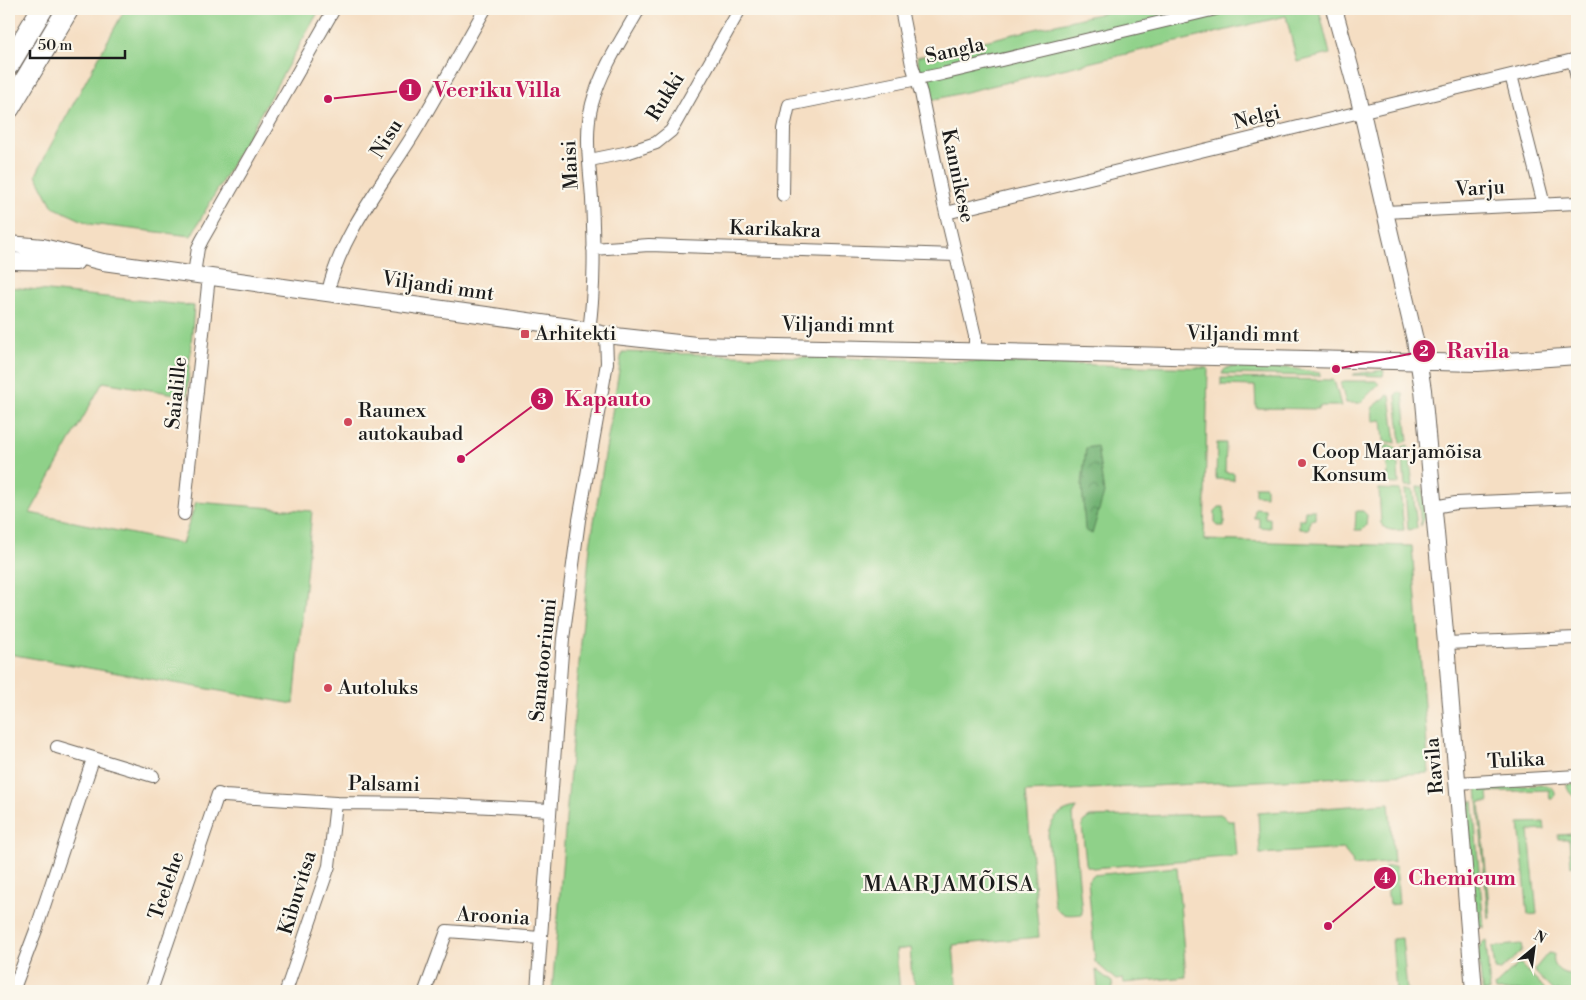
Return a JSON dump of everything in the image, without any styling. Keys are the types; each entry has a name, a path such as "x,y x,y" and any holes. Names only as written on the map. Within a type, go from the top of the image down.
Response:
{"highway":[{"path":"9,64 42,9"},
{"path":"9,108 68,9"}],"street":[{"path":"201,275 198,248 202,240 334,9"},
{"name":"Nisu","path":"328,292 331,277 349,236 414,133 485,9"},
{"name":"Maisi","path":"589,331 592,305 593,249 588,132 592,105 609,62 639,9"},
{"name":"Rukki","path":"590,160 629,152 656,142 670,131 740,9"},
{"name":"Kannikese","path":"901,9 912,65 917,79 975,336 975,350"},
{"name":"Sangla","path":"783,195 784,128 789,105 917,79 1216,9"},
{"name":"Ravila","path":"1334,9 1362,112 1415,340 1423,390 1446,643 1474,991"},
{"path":"1575,60 1577,78"},
{"name":"Nelgi","path":"946,213 1575,60"},
{"path":"1511,75 1544,205"},
{"name":"Varju","path":"1385,212 1577,203"},
{"name":"Viljandi mnt","path":"9,244 43,247 103,262 570,327 606,335 696,344 1478,363 1577,356"},
{"name":"Karikakra","path":"593,249 649,245 956,255"},
{"name":"Viljandi mnt","path":"9,261 103,262"},
{"name":"Saialille","path":"184,514 201,275"},
{"name":"Sanatooriumi","path":"537,991 563,639 579,520 607,363 606,335"},
{"path":"1434,507 1456,503 1577,498"},
{"path":"1446,643 1577,638"},
{"path":"56,747 154,776"},
{"path":"14,991 93,759"},
{"name":"Tulika","path":"1457,783 1577,776"},
{"name":"Palsami","path":"218,794 224,796 336,803 429,804 550,810"},
{"name":"Teelehe","path":"151,991 218,794"},
{"name":"Kibuvitsa","path":"286,991 329,866 336,803"},
{"name":"Aroonia","path":"426,991 447,931 540,938"}],"green space":[{"path":"125,9 320,9 191,236 90,224 53,207 36,175"},
{"path":"1119,9 1319,9 1330,54 1297,62 1286,16 928,101 917,57"},
{"path":"9,287 194,306 187,396 103,382 30,513 182,544 196,502 312,511 294,704 9,654"},
{"path":"622,352 1208,368 1204,540 1412,546 1429,773 1026,792 1039,937 953,945 957,990 923,991 918,988 913,978 910,948 896,950 900,991 552,991 590,546"},
{"path":"1229,367 1291,368 1320,373 1320,376 1222,374"},
{"path":"1384,370 1383,376 1353,375 1354,374"},
{"path":"1221,378 1332,380 1335,383 1341,406 1319,406 1319,409 1256,408 1255,386 1221,385"},
{"path":"1344,381 1376,381 1379,384 1360,403 1346,403 1341,386"},
{"path":"1400,392 1403,394 1408,441 1401,443 1396,396"},
{"path":"1388,395 1390,396 1396,443 1384,441 1382,420 1373,421 1372,408"},
{"path":"1217,443 1226,443 1225,472 1234,473 1234,480 1216,479"},
{"path":"1389,445 1397,448 1399,484 1378,483 1378,477 1388,476 1385,446"},
{"path":"1408,445 1413,486 1405,486 1402,447"},
{"path":"1097,446 1104,493 1092,534 1085,530 1082,484 1086,448"},
{"path":"1255,486 1266,486 1266,496 1255,495"},
{"path":"1423,486 1425,516 1421,526 1417,487"},
{"path":"1379,489 1400,490 1404,530 1388,529 1381,523"},
{"path":"1405,490 1413,490 1417,528 1408,530"},
{"path":"1219,507 1224,507 1224,526 1218,526 1215,523 1215,511"},
{"path":"1255,508 1265,509 1265,518 1270,518 1270,528 1259,527 1259,518 1254,518"},
{"path":"1305,510 1315,510 1315,519 1310,520 1309,529 1299,529 1299,519 1304,519"},
{"path":"1356,511 1363,511 1367,515 1366,526 1362,530 1355,530"},
{"path":"1567,784 1577,784 1577,798 1567,788"},
{"path":"1546,785 1555,791 1552,799 1550,799 1549,790 1488,792 1489,802 1480,802 1490,918 1488,918 1477,787"},
{"path":"1473,801 1484,928 1477,925 1467,802"},
{"path":"1389,803 1394,862 1353,866 1352,860 1343,849 1260,854 1258,813"},
{"path":"1077,808 1073,815 1082,914 1068,915 1058,911 1054,904 1048,834 1054,819 1066,811"},
{"path":"1220,814 1228,821 1234,821 1237,856 1093,868 1087,866 1082,826 1084,821 1090,817"},
{"path":"1544,822 1545,830 1529,831 1537,914 1528,915 1519,823"},
{"path":"1573,834 1575,863 1571,866 1569,839 1558,839 1558,835"},
{"path":"1396,866 1399,904 1389,905 1385,867"},
{"path":"1177,867 1186,977 1124,983 1123,979 1116,980 1095,962 1088,880 1093,875"},
{"path":"1402,938 1407,991 1396,991 1392,939"},
{"path":"1486,940 1490,991 1483,991 1482,989 1478,948"},
{"path":"1521,944 1522,950 1520,953 1501,970 1495,969 1492,947"},
{"path":"1548,953 1554,954 1555,965 1562,972 1570,974 1577,970 1577,991 1553,991 1535,972 1534,970"},
{"path":"1518,964 1521,964 1544,988 1544,991 1496,991 1495,987 1497,984"},
{"path":"1096,970 1112,982 1113,991 1098,991"}],"place":[{"name":"Veeriku Villa","path":"328,99"},
{"name":"Arhitekti","path":"525,334"},
{"name":"Ravila","path":"1336,369"},
{"name":"Raunex autokaubad","path":"348,422"},
{"name":"Kapauto","path":"461,459"},
{"name":"Coop Maarjamõisa Konsum","path":"1302,463"},
{"name":"Autoluks","path":"328,688"},
{"name":"Chemicum","path":"1328,926"}],"district":[{"name":"MAARJAMÕISA","path":"949,884"}]}
